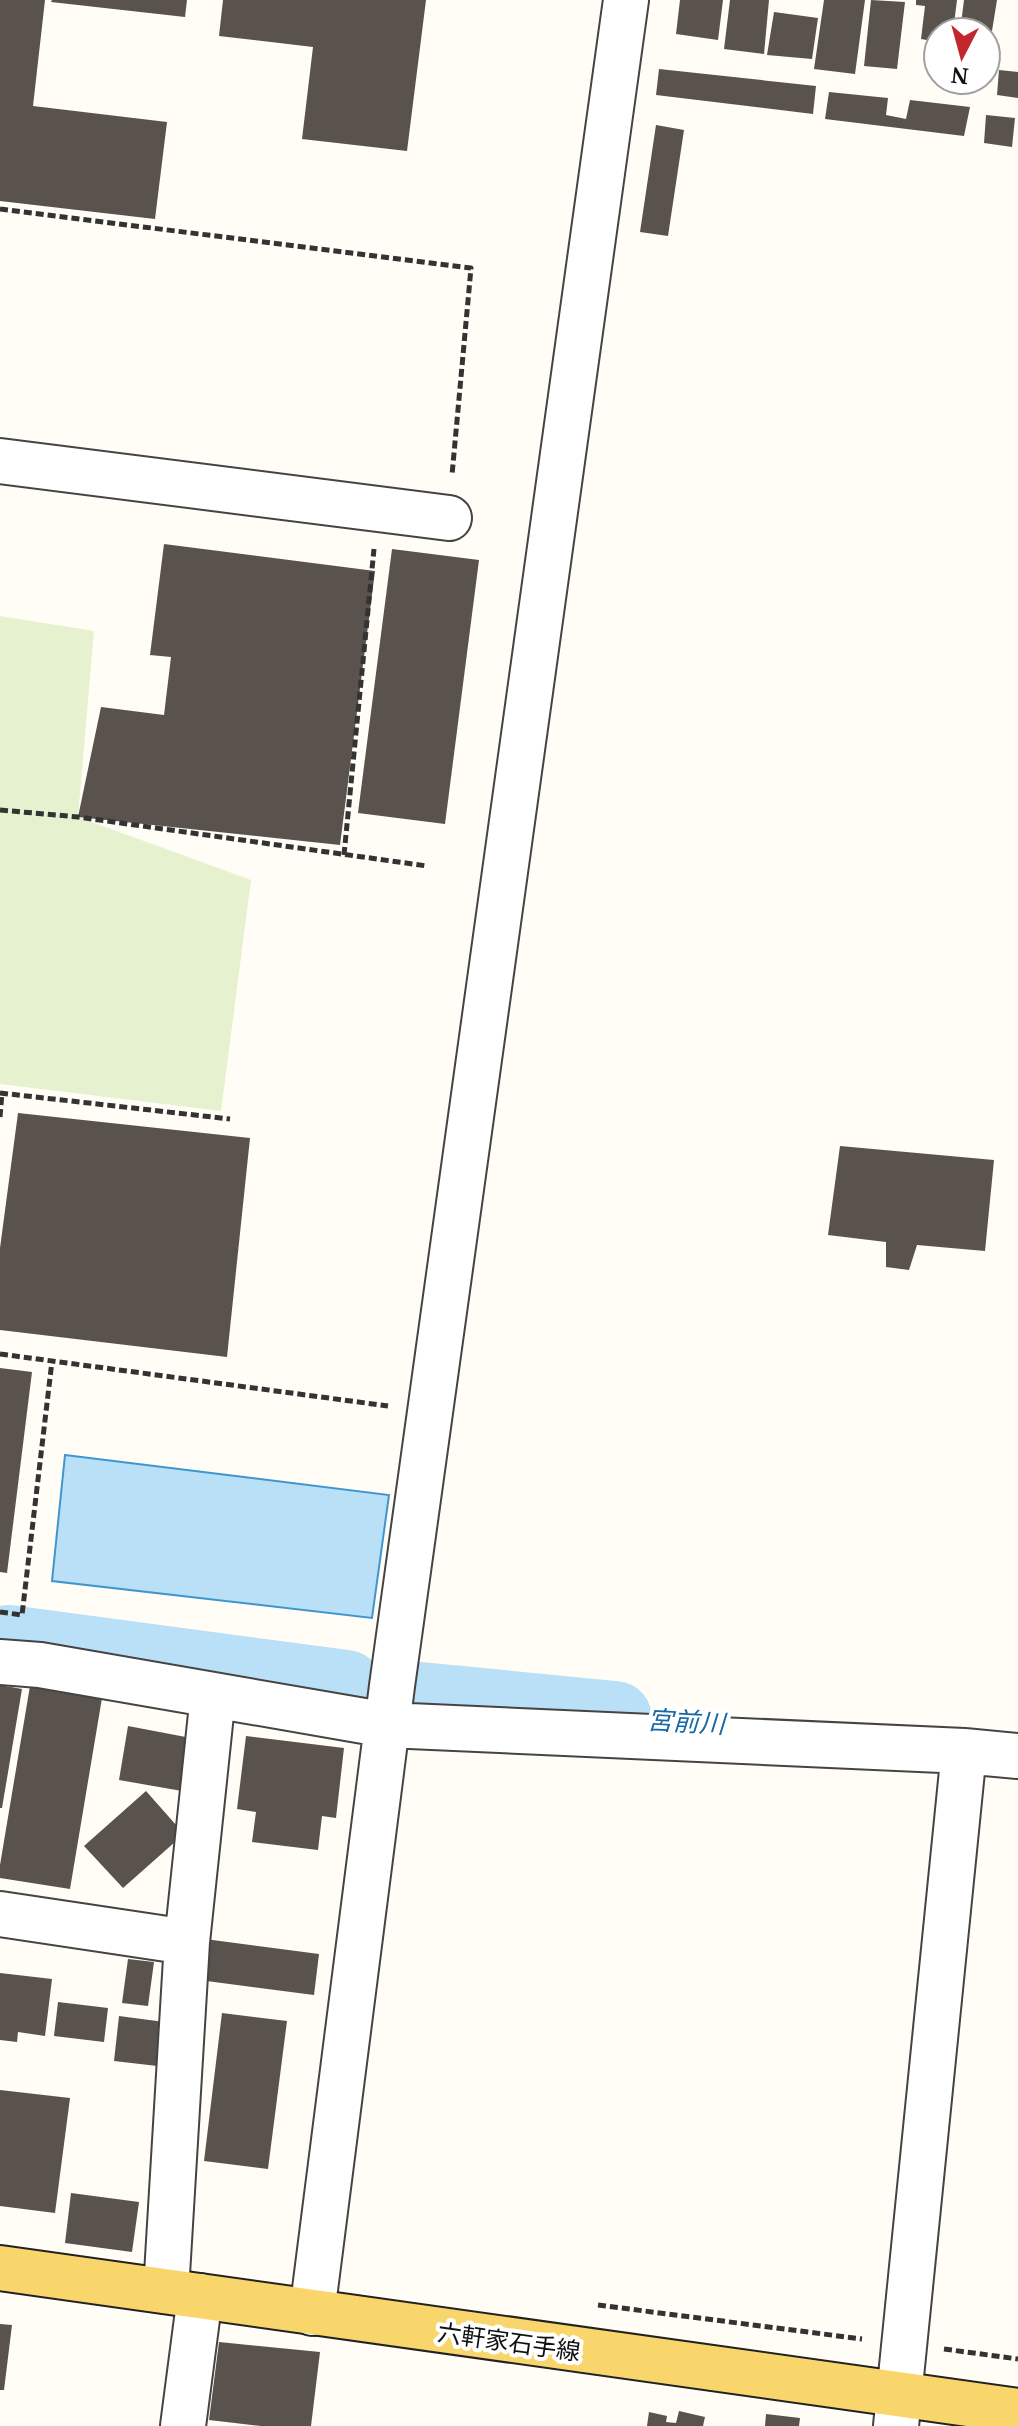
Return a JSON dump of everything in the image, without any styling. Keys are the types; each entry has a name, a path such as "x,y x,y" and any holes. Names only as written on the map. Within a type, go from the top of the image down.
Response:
{"main road":[{"name":"六軒家石手線","path":"0,2268 312,2313 898,2411 1018,2411"}],"street":[{"path":"312,2313 430,1412 626,0"},
{"path":"0,461 449,518"},
{"path":"0,1662 40,1665 213,1695 1018,1756"},
{"path":"183,2426 187,1942 213,1695"},
{"path":"898,2411 964,1751"},
{"path":"0,1914 187,1942"}],"path":[{"path":"0,209 471,268 449,518"},
{"path":"344,855 378,509"},
{"path":"0,810 78,817 427,866"},
{"path":"0,1117 1,1093 230,1119"},
{"path":"0,1354 430,1412"},
{"path":"0,1612 22,1615 52,1361"}],"green space":[{"path":"0,616 94,631 78,817 251,880 221,1111 0,1084"}],"water":[{"path":"65,1455 389,1495 372,1618 52,1581"}],"building":[{"path":"0,0 45,0 33,106 167,122 155,219 0,201"},
{"path":"52,0 187,0 185,17"},
{"path":"223,0 426,0 407,151 302,139 313,47 219,36"},
{"path":"680,0 723,0 718,40 676,34"},
{"path":"730,0 769,0 764,54 724,49"},
{"path":"824,0 865,0 855,74 814,69"},
{"path":"871,0 905,2 897,69 864,66"},
{"path":"916,0 957,0 955,16 924,16 925,6 916,5"},
{"path":"964,0 997,0 994,16 962,16"},
{"path":"774,12 818,18 812,59 767,55"},
{"path":"659,69 816,86 813,114 656,95"},
{"path":"1002,70 1018,72 1018,98 1002,96"},
{"path":"829,92 888,98 886,115 906,119 910,100 970,107 964,136 825,119"},
{"path":"986,115 1015,118 1012,147 984,143"},
{"path":"656,125 684,130 668,236 640,232"},
{"path":"164,544 375,571 340,845 78,817 101,707 164,715 171,657 150,655"},
{"path":"392,549 479,560 445,824 358,813"},
{"path":"18,1113 250,1138 227,1357 0,1330 0,1248"},
{"path":"840,1146 994,1160 985,1251 917,1245 909,1270 886,1267 886,1242 828,1235"},
{"path":"0,1368 32,1372 7,1573 0,1572"},
{"path":"0,1685 22,1689 2,1808 0,1808"},
{"path":"30,1686 102,1698 70,1889 0,1878"},
{"path":"128,1726 191,1738 182,1791 119,1780"},
{"path":"246,1736 344,1748 336,1818 322,1816 318,1850 252,1842 256,1812 237,1809"},
{"path":"146,1791 184,1834 123,1888 84,1846"},
{"path":"205,1939 319,1954 314,1995 199,1980"},
{"path":"128,1959 154,1962 148,2006 122,2003"},
{"path":"0,1973 52,1979 45,2036 18,2032 17,2042 0,2040"},
{"path":"58,2002 108,2008 104,2042 54,2036"},
{"path":"222,2013 287,2021 268,2169 204,2161"},
{"path":"119,2016 172,2023 166,2067 114,2061"},
{"path":"0,2090 70,2098 55,2213 0,2206"},
{"path":"71,2193 139,2202 132,2252 65,2243"},
{"path":"0,2324 12,2325 4,2390 0,2390"},
{"path":"219,2342 320,2352 311,2426 261,2426 209,2420"},
{"path":"679,2411 705,2417 703,2426 647,2426 649,2412 667,2416 666,2422 676,2423"},
{"path":"766,2414 800,2418 799,2426 765,2426"}],"waterway":[{"name":"宮前川","path":"8,1642 346,1687"},
{"name":"宮前川","path":"420,1699 615,1718"}]}
